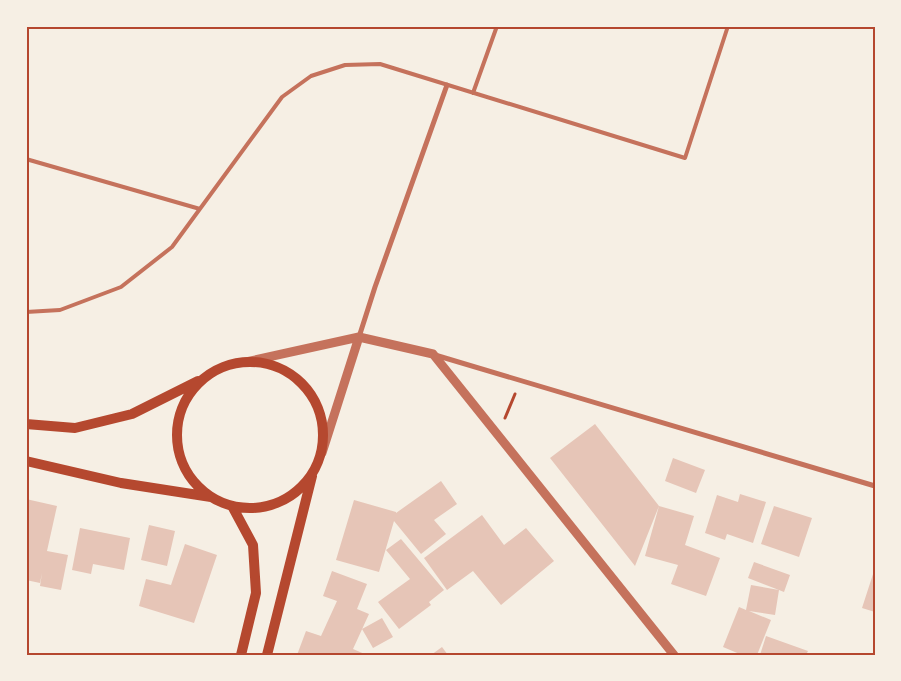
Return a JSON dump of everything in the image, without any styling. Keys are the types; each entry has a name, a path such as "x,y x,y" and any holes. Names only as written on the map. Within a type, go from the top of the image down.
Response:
{"main road":[{"path":"26,424 75,428 132,414 223,367 246,362 271,364 290,373 307,388 319,408 324,430 322,453 313,474 267,655"},
{"path":"203,378 188,396 179,416 177,439 182,462 194,481 211,496 232,506 255,508 278,503 297,491 313,474"},
{"path":"26,461 121,483 211,496"},
{"path":"232,506 253,545 256,593 241,655"}],"street":[{"path":"322,453 375,287 447,85"},
{"path":"246,362 359,337 432,354 875,486"},
{"path":"432,354 674,655"}],"lane":[{"path":"473,93 497,26"},
{"path":"26,312 60,310 121,287 172,248 282,97 310,76 345,65 380,64 684,158 728,26"},
{"path":"26,159 200,209"}],"path":[{"path":"497,434 522,380"}],"building":[{"path":"595,424 659,506 635,566 550,458"},
{"path":"673,458 705,470 696,493 665,481"},
{"path":"441,481 457,504 434,520 446,534 421,554 394,521 379,572 336,560 354,500 396,513"},
{"path":"740,494 766,502 753,543 727,534 725,540 705,533 717,495 738,502"},
{"path":"26,499 57,506 47,551 68,555 61,590 40,586 42,573 40,583 26,580"},
{"path":"659,506 694,516 685,545 720,558 706,596 671,584 678,565 645,556"},
{"path":"774,506 812,518 799,557 761,544"},
{"path":"482,515 504,545 526,528 554,561 501,605 473,571 447,590 424,558"},
{"path":"149,525 175,531 167,566 141,560"},
{"path":"80,528 130,538 124,570 93,564 91,574 72,570"},
{"path":"401,539 444,590 429,602 431,605 399,629 378,602 410,579 386,550"},
{"path":"185,544 217,555 194,623 139,606 146,579 171,585"},
{"path":"754,562 790,575 784,592 748,578"},
{"path":"332,571 367,584 357,609 369,614 353,649 367,655 297,655 306,631 321,636 337,601 323,596"},
{"path":"875,571 875,612 862,608"},
{"path":"751,585 779,590 775,615 749,611 771,620 757,655 742,655 723,647 739,607 746,610"},
{"path":"382,618 393,637 373,648 362,629"},
{"path":"766,636 808,651 806,655 760,655"},
{"path":"442,647 448,655 431,655"}]}
